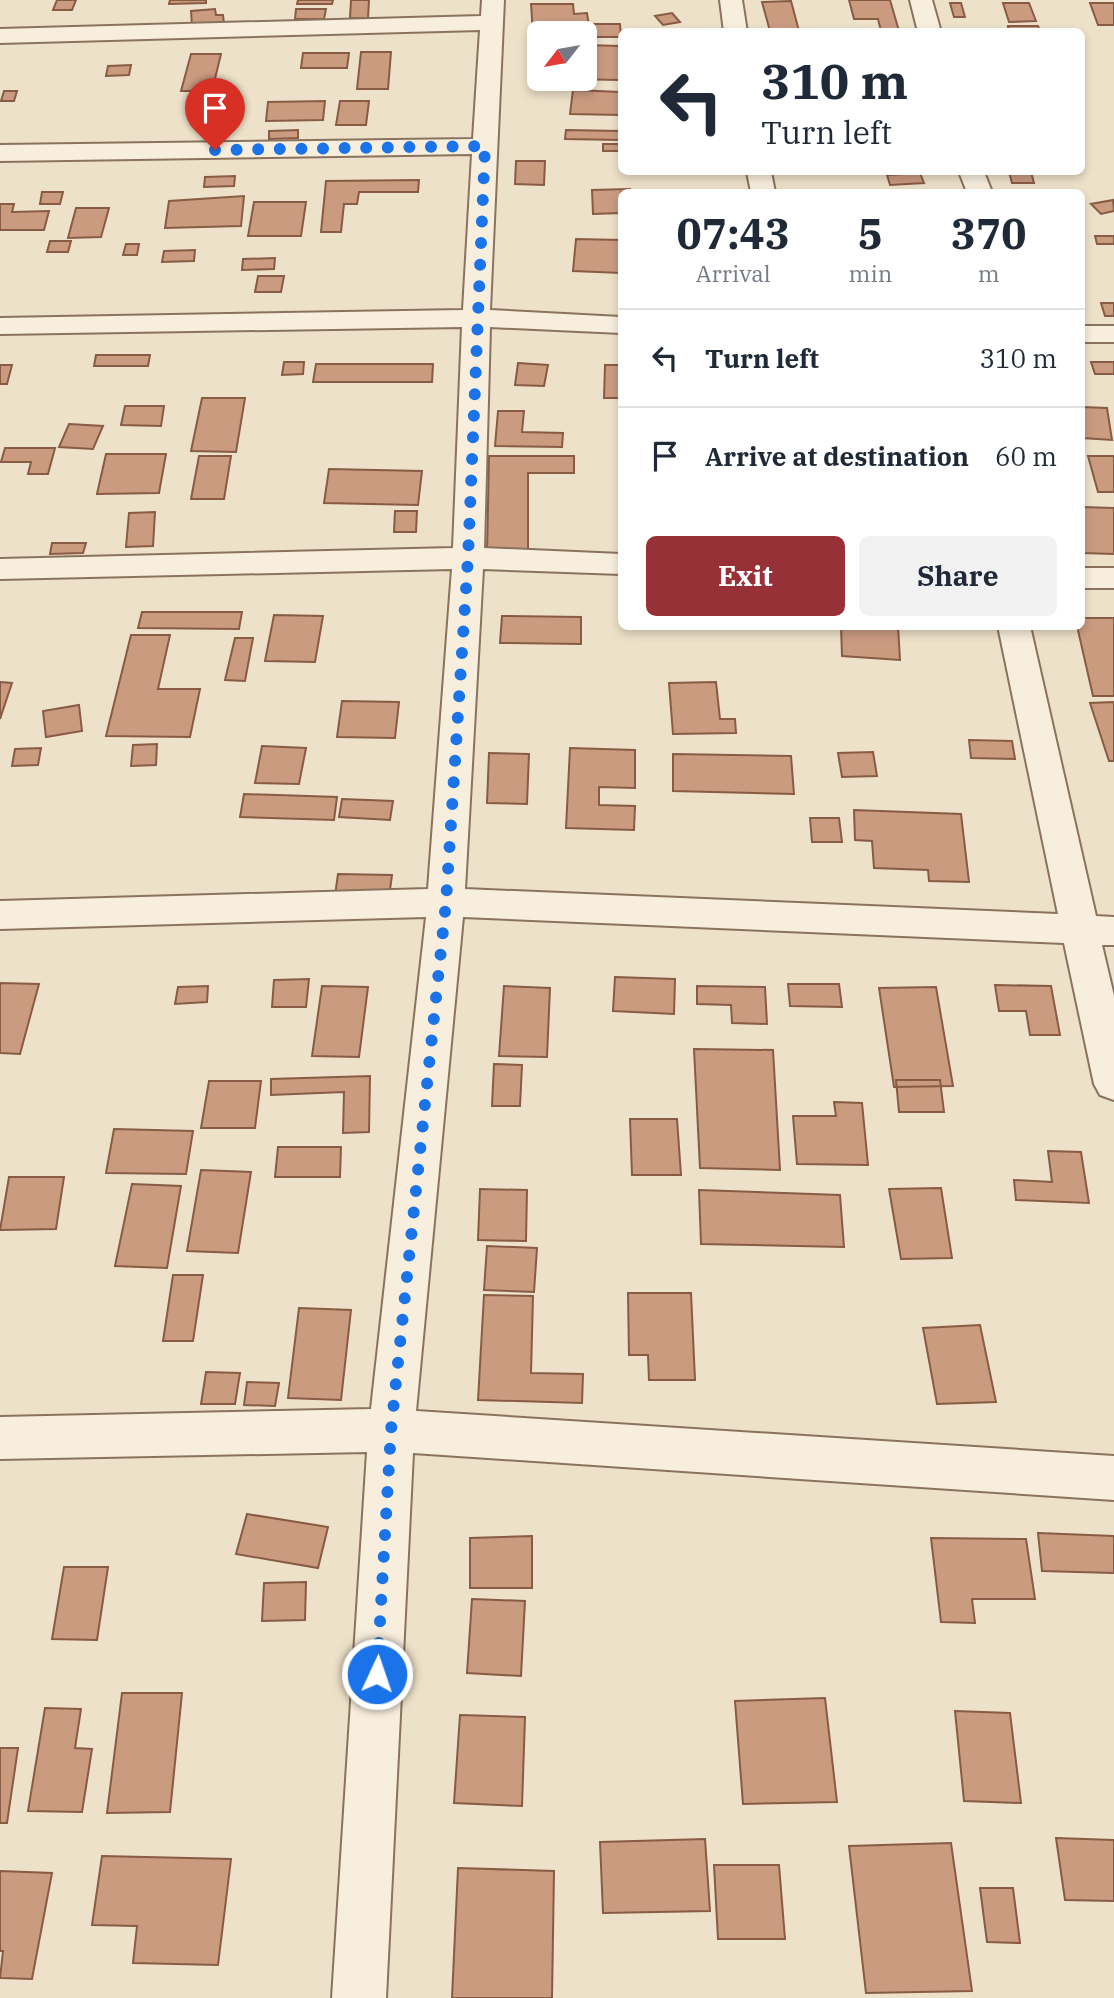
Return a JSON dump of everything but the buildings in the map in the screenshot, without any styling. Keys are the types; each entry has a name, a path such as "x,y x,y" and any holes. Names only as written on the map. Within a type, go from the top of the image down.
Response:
{"street":[{"path":"731,0 735,28"},
{"path":"921,0 929,28"},
{"path":"0,36 492,12 476,317 468,558 446,902 391,1430 359,1998"},
{"path":"0,153 485,146"},
{"path":"0,326 476,317 618,325"},
{"path":"1085,334 1114,334"},
{"path":"0,569 468,558 618,564"},
{"path":"1085,578 1114,579"},
{"path":"1015,630 1097,931 1114,1084"},
{"path":"0,915 446,902 1097,931"},
{"path":"0,1438 391,1430 1114,1478"}],"route":[{"path":"215,150 485,146 468,558 446,902 391,1430 377,1674"}]}
